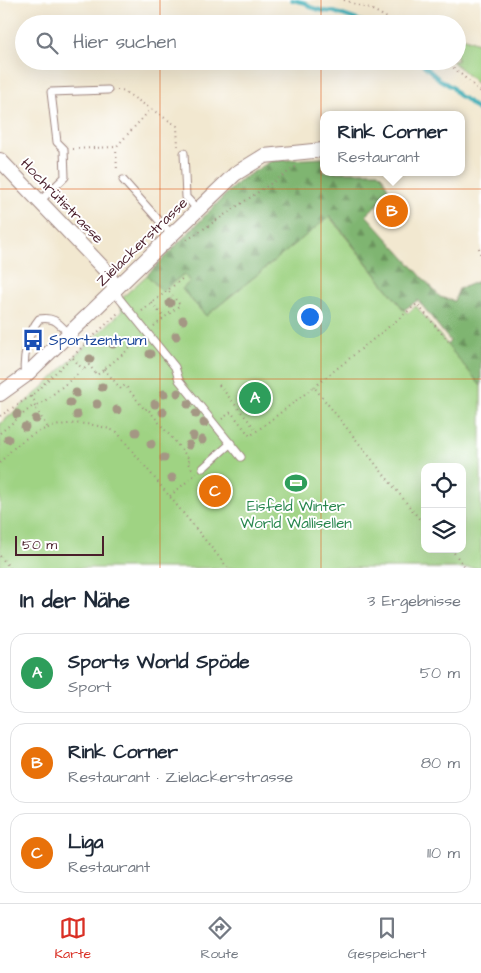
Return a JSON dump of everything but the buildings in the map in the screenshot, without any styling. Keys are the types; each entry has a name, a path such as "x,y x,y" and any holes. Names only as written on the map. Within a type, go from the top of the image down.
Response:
{"street":[{"name":"Zielackerstrasse","path":"0,394 26,376 115,289 178,238 198,210 235,174 264,156 320,150"},
{"name":"Hochrütistrasse","path":"0,160 108,273 115,289"}],"lane":[{"path":"40,201 66,177 64,149 57,142 51,92 108,90"},
{"path":"184,153 186,197 198,210"},
{"path":"123,180 178,238"},
{"path":"115,289 125,306 175,366 179,380 241,456"},
{"path":"26,376 23,366 31,331 39,320 47,318 55,320 69,334"},
{"path":"203,468 231,443"}],"path":[{"path":"344,0 382,15"},
{"path":"456,70 481,92"},
{"path":"108,90 122,90 177,126 177,145 184,153"},
{"path":"64,149 116,147 151,109"},
{"path":"116,147 118,175 123,180"},
{"path":"178,238 298,166"},
{"path":"479,248 481,257"},
{"path":"134,317 183,278"},
{"path":"0,433 34,405 37,407 89,365 97,375 180,305 168,290"},
{"path":"152,303 164,318"},
{"path":"215,424 231,412 250,436 417,304 448,341"},
{"path":"0,416 31,396 73,358 125,306"},
{"path":"73,358 83,370"},
{"path":"104,369 120,389 125,385 145,410 147,408 190,460 187,462 196,474"},
{"path":"220,385 257,431"},
{"path":"314,387 421,521"},
{"path":"31,396 37,407 36,411 48,428"},
{"path":"0,463 32,434 63,424 101,425 117,432 228,568"},
{"path":"170,496 203,468"},
{"path":"454,553 466,568"},
{"path":"0,556 10,568"}],"green space":[{"path":"466,38 481,44 481,87 462,70 466,70"},
{"path":"320,158 320,176 382,176 390,192 366,215 440,297 454,301 459,289 481,280 481,386 447,345 450,341 418,300 404,310 330,216 206,316 182,289 190,282 184,274 162,291 147,275 239,181 271,161"},
{"path":"329,216 404,310 408,313 416,306 481,386 481,568 0,568 0,424 40,390 122,311 120,304 124,296 147,275 162,291 184,274 190,282 182,289 206,316"}],"waterway":[{"path":"292,0 306,3 310,7 323,11 343,15"},
{"path":"429,70 452,87 459,96 481,113"}],"place":[{"name":"Rink Corner","path":"392,211"},
{"name":"Sportzentrum","path":"33,340"},
{"name":"Sports World Spöde","path":"255,398"},
{"name":"Eisfeld Winter World Wallisellen","path":"296,483"},
{"name":"Liga","path":"215,491"}]}
